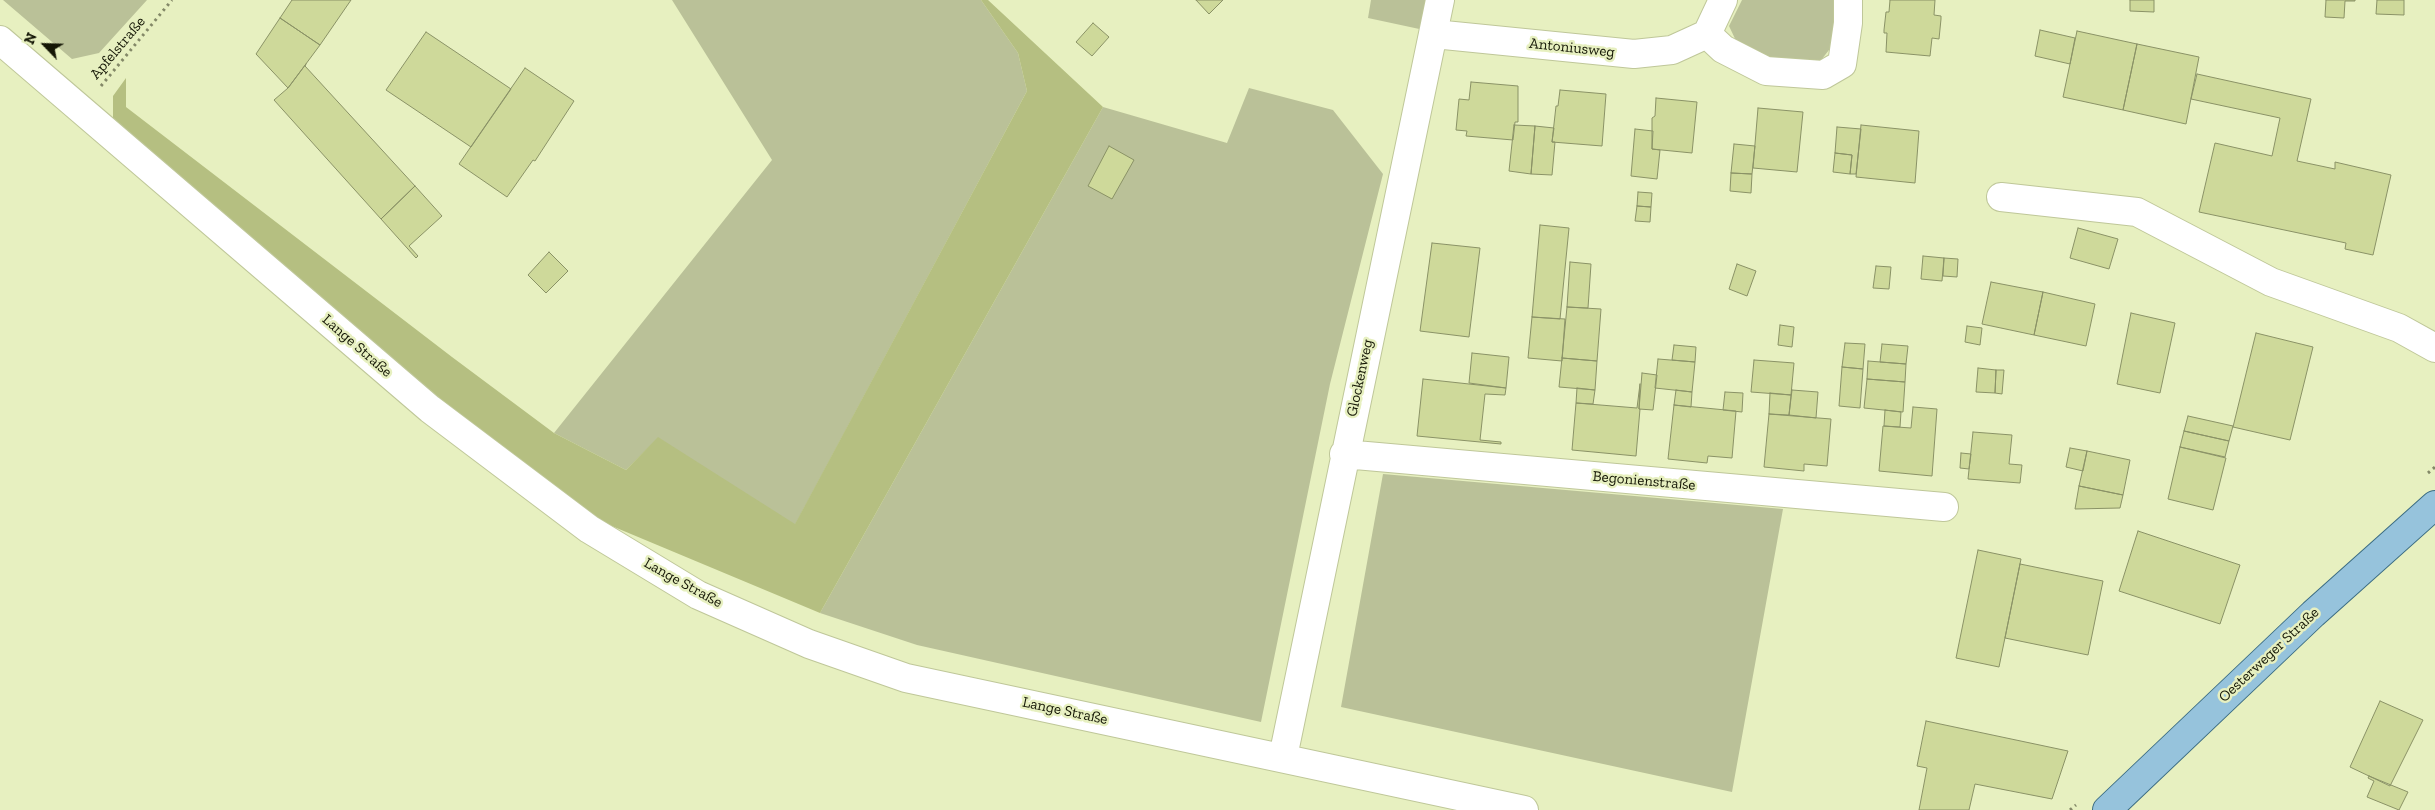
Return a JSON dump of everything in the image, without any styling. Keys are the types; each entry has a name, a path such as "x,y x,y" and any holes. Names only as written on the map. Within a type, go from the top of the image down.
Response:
{"main road":[{"name":"Oesterweger Straße","path":"2107,810 2313,614 2435,505"}],"street":[{"name":"Glockenweg","path":"1283,757 1344,454 1440,0"},
{"path":"1723,0 1707,34 1723,49 1766,71 1823,75 1842,64 1848,23 1848,0"},
{"name":"Antoniusweg","path":"1434,34 1634,54 1672,50 1707,34"},
{"name":"Lange Straße","path":"0,40 430,409 589,529 698,595 809,644 906,678 1524,810"},
{"path":"2001,198 2137,212 2271,282 2399,328 2435,348"},
{"name":"Begonienstraße","path":"1344,454 1944,507"}],"path":[{"name":"Apfelstraße","path":"81,110 172,0"}],"green space":[{"path":"3,0 147,0 99,53 72,59"},
{"path":"672,0 981,0 1018,53 1027,91 795,525 658,438 626,470 554,433 772,160"},
{"path":"981,0 988,0 1103,107 820,613 607,524 530,471 414,378 113,119 113,96 126,78 126,107 554,433 626,470 658,437 795,524 1027,91 1018,53"},
{"path":"1371,0 1430,0 1424,30 1368,18"},
{"path":"1742,0 1836,0 1836,41 1818,64 1771,61 1738,45 1729,26"},
{"path":"1249,88 1333,110 1383,174 1330,384 1261,722 917,645 820,613 1103,107 1227,143"},
{"path":"1383,474 1783,509 1732,792 1341,707"}],"building":[{"path":"292,0 351,0 320,45 280,18"},
{"path":"1196,0 1223,0 1209,14"},
{"path":"1890,0 1935,0 1934,15 1941,16 1941,19 1939,39 1932,38 1930,56 1886,52 1887,33 1884,33 1884,30 1886,12 1889,12"},
{"path":"2130,0 2154,0 2154,12 2130,11"},
{"path":"2326,0 2355,1 2345,1 2344,18 2325,17"},
{"path":"2377,0 2404,0 2404,15 2376,14"},
{"path":"280,18 320,45 288,88 256,54"},
{"path":"1093,23 1109,37 1092,56 1076,42"},
{"path":"2040,30 2075,38 2070,64 2035,56"},
{"path":"2077,31 2137,44 2123,110 2063,97"},
{"path":"426,32 511,89 471,147 386,90"},
{"path":"2137,44 2199,57 2186,124 2123,110"},
{"path":"306,64 305,66 415,186 381,219 274,100 288,88"},
{"path":"525,68 574,101 535,161 533,160 507,197 459,164"},
{"path":"2197,74 2311,99 2297,161 2335,169 2335,162 2391,175 2373,255 2345,249 2346,243 2199,212 2215,143 2272,156 2280,118 2191,99"},
{"path":"1471,82 1518,86 1518,122 1515,122 1513,140 1466,136 1467,131 1456,130 1459,99 1469,100"},
{"path":"1560,90 1606,94 1602,146 1552,142 1556,106 1558,106"},
{"path":"1656,98 1697,102 1692,153 1652,149 1652,118 1655,116"},
{"path":"1758,108 1803,112 1797,172 1753,168"},
{"path":"1514,125 1535,126 1531,174 1509,171"},
{"path":"1861,125 1919,131 1915,183 1856,177"},
{"path":"1535,126 1554,128 1552,142 1555,142 1552,175 1531,174"},
{"path":"1837,127 1861,129 1856,174 1850,174 1852,155 1835,153"},
{"path":"1635,129 1653,131 1652,149 1660,150 1657,179 1631,176"},
{"path":"1734,144 1755,146 1752,174 1731,173"},
{"path":"1109,146 1134,160 1112,199 1088,186"},
{"path":"1835,153 1852,155 1850,174 1833,172"},
{"path":"1731,173 1752,174 1751,193 1730,191"},
{"path":"415,186 442,216 409,246 418,256 416,258 381,219"},
{"path":"1638,192 1652,193 1651,207 1637,206"},
{"path":"1637,206 1651,207 1650,222 1635,221"},
{"path":"1540,225 1569,228 1560,319 1532,317"},
{"path":"2078,228 2118,239 2109,269 2070,258"},
{"path":"1432,243 1480,248 1469,337 1420,331"},
{"path":"549,252 568,271 546,293 528,275"},
{"path":"1923,256 1944,258 1942,281 1921,279"},
{"path":"1944,258 1958,259 1957,277 1943,276"},
{"path":"1570,262 1591,264 1588,308 1567,307"},
{"path":"1737,264 1756,271 1747,296 1729,289"},
{"path":"1876,266 1891,267 1889,289 1873,288"},
{"path":"1991,282 2043,292 2034,335 1982,324"},
{"path":"2043,292 2095,304 2086,346 2034,335"},
{"path":"1567,307 1601,309 1597,361 1562,358"},
{"path":"2131,313 2175,323 2160,393 2117,384"},
{"path":"1532,317 1565,319 1562,361 1528,358"},
{"path":"1780,325 1794,327 1792,347 1778,345"},
{"path":"1967,326 1982,328 1980,345 1965,342"},
{"path":"2256,333 2313,347 2290,440 2233,427"},
{"path":"1845,343 1865,344 1863,369 1842,367"},
{"path":"1882,344 1908,346 1906,364 1880,362"},
{"path":"1674,345 1696,347 1695,362 1672,360"},
{"path":"1472,353 1509,357 1506,388 1469,383"},
{"path":"1562,358 1597,361 1595,390 1559,387"},
{"path":"1658,359 1695,362 1692,392 1655,388"},
{"path":"1754,360 1794,363 1791,395 1751,392"},
{"path":"1868,361 1906,364 1905,382 1867,379"},
{"path":"1842,367 1863,369 1860,408 1839,406"},
{"path":"1978,368 1996,370 1995,393 1976,392"},
{"path":"1996,370 2004,370 2002,394 1995,393"},
{"path":"1642,373 1657,375 1653,410 1639,409"},
{"path":"1423,379 1506,388 1505,395 1485,394 1480,440 1501,442 1501,444 1417,436"},
{"path":"1867,379 1905,382 1903,412 1864,408"},
{"path":"1640,384 1636,456 1572,450 1576,403 1637,408"},
{"path":"1577,388 1595,390 1593,404 1576,403"},
{"path":"1676,390 1692,392 1691,407 1674,405"},
{"path":"1792,390 1818,392 1816,418 1789,415"},
{"path":"1725,392 1743,393 1742,412 1723,410"},
{"path":"1770,393 1791,395 1789,415 1769,414"},
{"path":"1674,405 1736,411 1732,458 1708,456 1707,463 1668,459"},
{"path":"1913,407 1937,409 1932,476 1879,471 1883,426 1911,428"},
{"path":"1885,410 1901,412 1900,427 1884,426"},
{"path":"1769,414 1831,419 1827,466 1804,464 1804,471 1764,467"},
{"path":"2188,416 2233,426 2229,441 2184,431"},
{"path":"2184,431 2229,441 2225,457 2180,447"},
{"path":"1973,432 2012,435 2009,464 2022,465 2020,483 1968,479"},
{"path":"2180,447 2226,458 2213,510 2168,499"},
{"path":"2070,448 2087,451 2083,471 2066,467"},
{"path":"2087,451 2130,460 2123,495 2079,486"},
{"path":"1961,453 1971,454 1969,469 1960,468"},
{"path":"2079,486 2123,495 2120,508 2075,509"},
{"path":"2138,531 2240,565 2220,624 2119,591"},
{"path":"1978,550 2021,559 1999,667 1956,658"},
{"path":"2020,564 2103,581 2088,655 2005,638"},
{"path":"2380,701 2423,720 2390,786 2350,767"},
{"path":"1926,721 2068,751 2052,799 1975,784 1969,810 1919,810 1927,768 1917,766"},
{"path":"2369,776 2408,792 2399,810 2367,797 2374,781 2368,778"}]}
